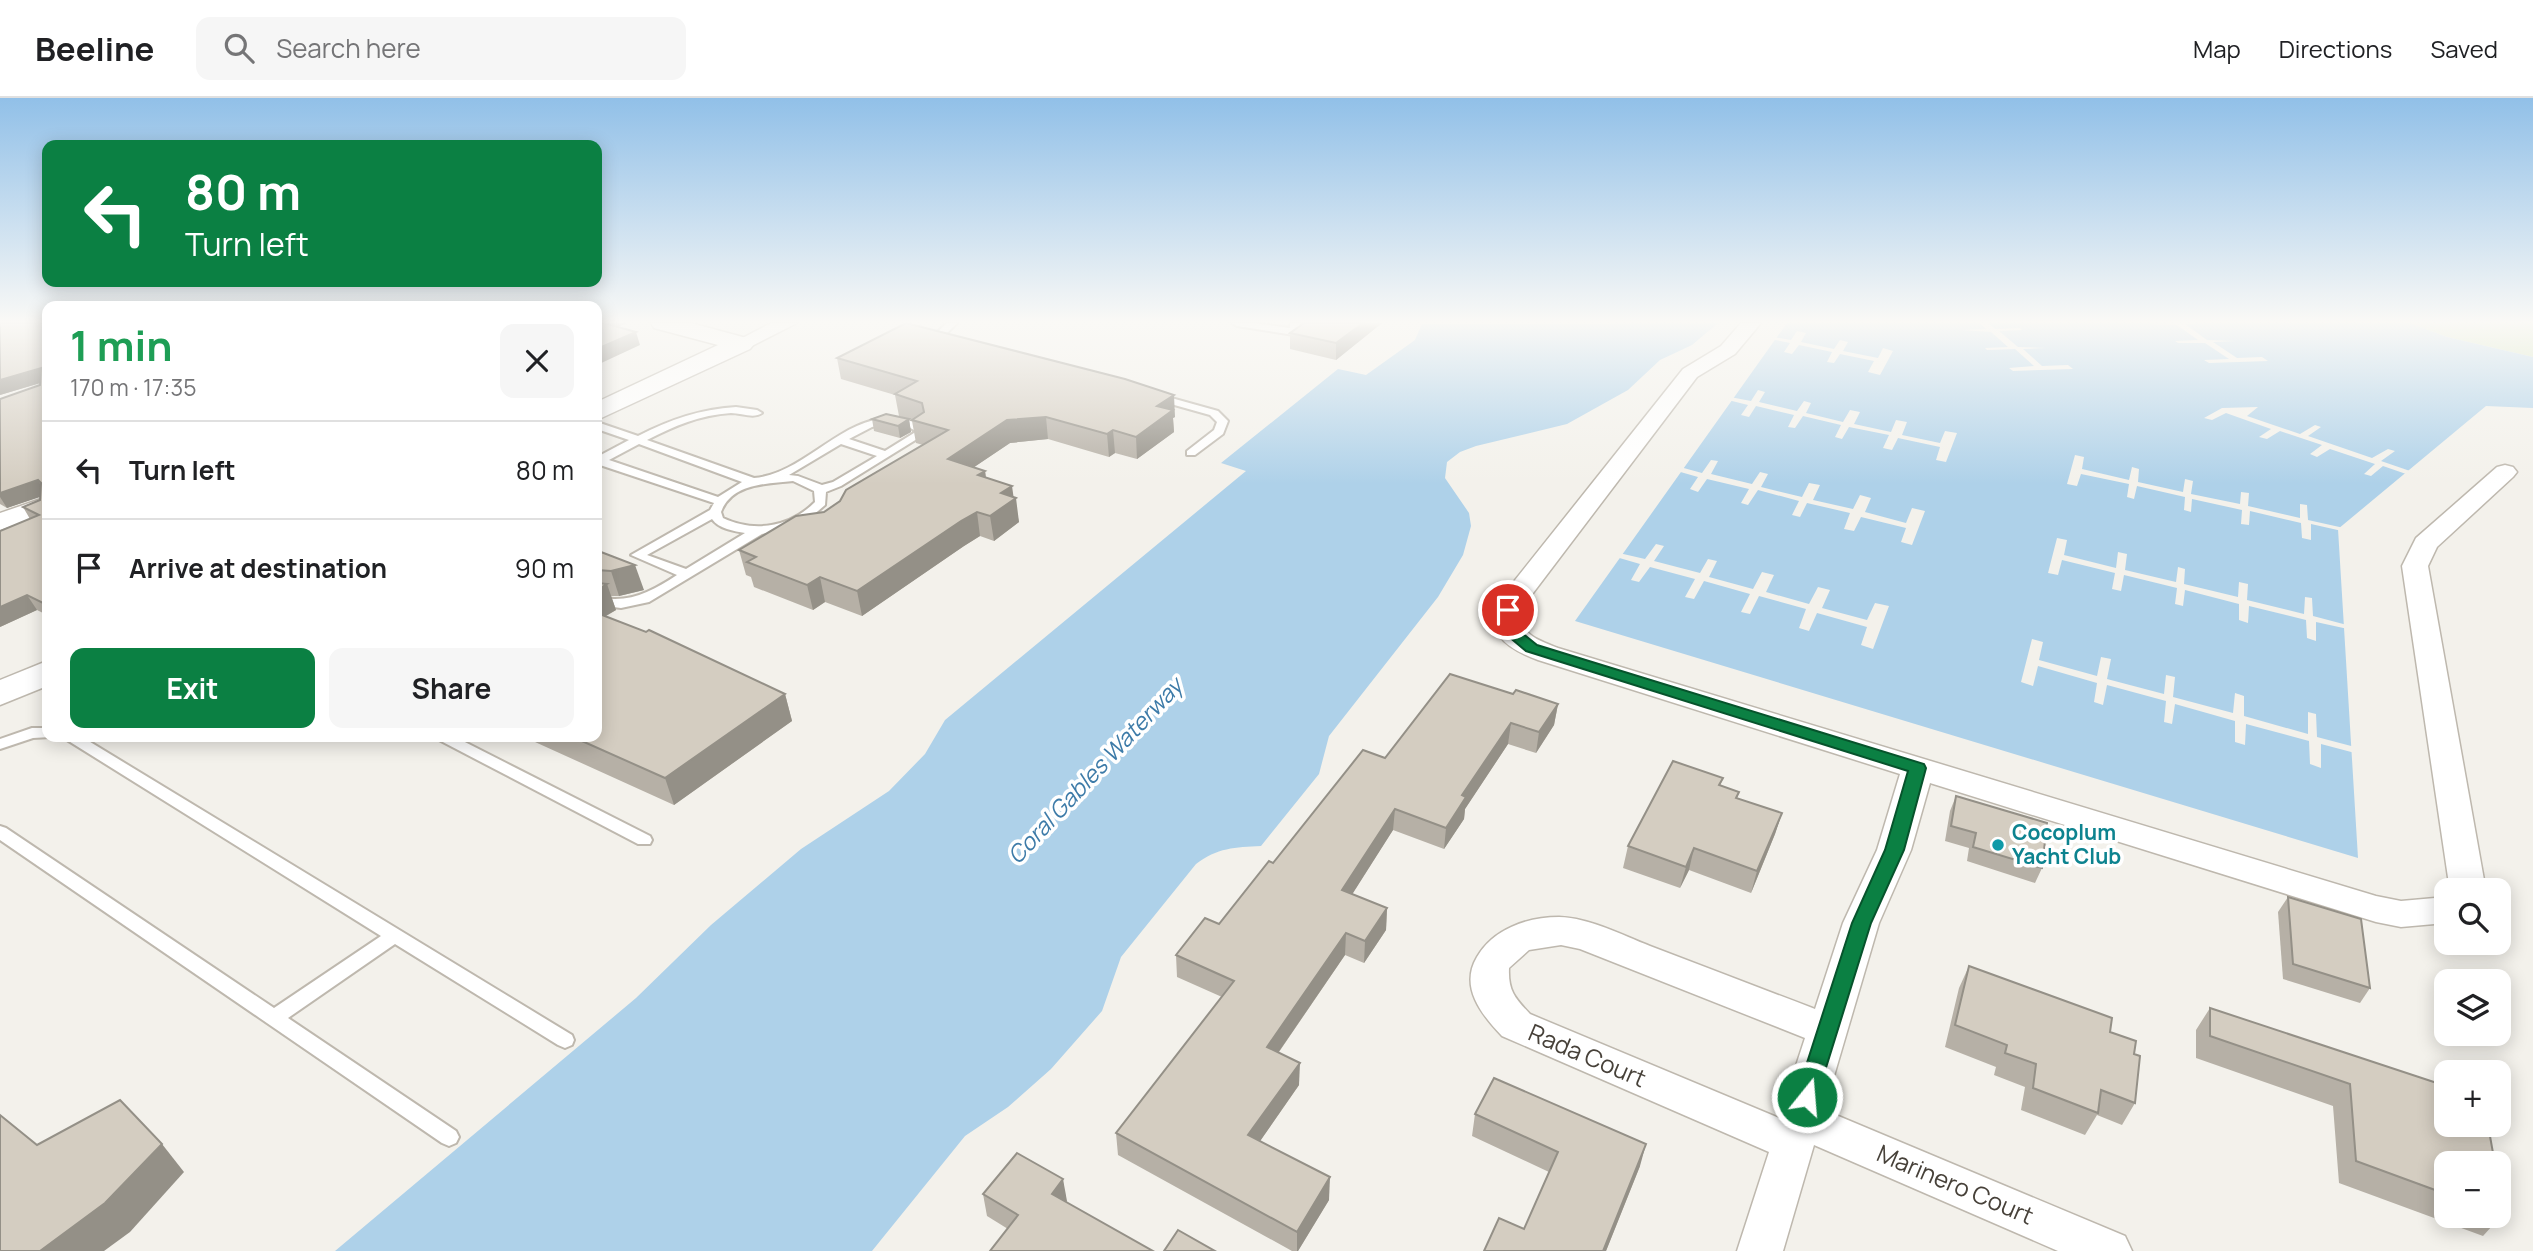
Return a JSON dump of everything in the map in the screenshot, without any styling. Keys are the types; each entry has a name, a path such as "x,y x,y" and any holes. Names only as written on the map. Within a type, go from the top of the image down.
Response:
{"street":[{"path":"602,410 672,377"},
{"path":"1687,377 1514,600 1506,620 1509,630 1532,648 2376,909 2413,914 2434,911"},
{"path":"2466,878 2415,566 2425,544 2505,472"},
{"path":"0,523 42,506"},
{"path":"0,694 42,674"},
{"path":"1760,1251 1861,923 1894,850 1918,768"},
{"name":"Rada Court","path":"1796,1131 1516,1025 1505,1017 1490,996 1490,971 1504,947 1516,938 1544,929 1570,931 1827,1030"},
{"name":"Marinero Court","path":"1796,1131 2109,1251"}],"lane":[{"path":"1139,393 1205,410 1220,417 1223,427 1191,453"},
{"path":"602,459 694,415 733,409 757,413"},
{"path":"602,602 637,602 764,529 806,517 837,484 920,434 919,428 900,421 879,420 776,478"},
{"path":"602,427 753,482"},
{"path":"840,440 886,455"},
{"path":"602,463 717,506"},
{"path":"620,564 717,506 738,488 753,482 776,478 806,481 825,495"},
{"path":"717,506 718,520 727,526 802,535"},
{"path":"637,555 687,575"},
{"path":"0,744 32,733 42,733"},
{"path":"80,742 565,1040"},
{"path":"454,742 644,840"},
{"path":"0,832 449,1137"},
{"path":"274,1018 395,935"}],"water":[{"name":"Coral Gables Waterway","path":"1328,377 1642,377 1628,390 1567,424 1476,446 1460,452 1447,462 1445,478 1469,513 1471,526 1463,555 1438,597 1329,736 1319,774 1261,846 1227,849 1196,864 1121,957 1102,1011 1051,1069 1008,1107 965,1136 872,1251 335,1251 636,998 711,925 801,849 889,791 925,754 945,720 1246,471 1221,463"},
{"path":"1749,377 2533,377 2533,408 2486,406 2338,529 2358,858 1575,621"}],"pier":[{"path":"1758,390 1765,392 1759,402 1797,411 1804,401 1811,403 1806,413 1843,422 1850,410 1860,412 1854,424 1891,432 1896,420 1907,422 1902,435 1940,443 1945,431 1957,433 1946,462 1936,460 1940,447 1898,438 1892,450 1883,448 1889,435 1849,427 1842,439 1835,437 1841,425 1803,416 1795,428 1788,427 1794,415 1756,406 1749,417 1741,415 1748,405 1728,400 1730,397 1751,401"},
{"path":"2258,407 2247,416 2300,434 2315,425 2321,427 2308,436 2372,458 2388,449 2395,451 2381,461 2413,472 2409,475 2383,466 2371,476 2364,474 2375,464 2330,449 2317,457 2310,454 2322,445 2280,431 2267,439 2259,437 2271,429 2226,413 2212,420 2204,418 2222,408"},
{"path":"2075,455 2084,457 2082,469 2129,480 2132,467 2139,469 2138,482 2183,492 2185,479 2193,481 2191,494 2240,504 2241,492 2249,493 2248,506 2300,518 2300,504 2307,505 2308,520 2344,528 2342,531 2311,524 2311,540 2302,538 2301,523 2250,511 2249,525 2241,524 2242,510 2192,499 2191,512 2184,510 2185,497 2137,486 2134,499 2127,497 2129,484 2081,474 2077,486 2067,484"},
{"path":"1711,460 1718,461 1711,474 1752,484 1760,472 1768,474 1761,487 1802,497 1809,483 1820,485 1813,500 1853,509 1860,495 1871,498 1865,512 1906,523 1912,508 1925,511 1912,545 1901,542 1906,528 1861,517 1854,531 1844,529 1850,513 1807,503 1800,517 1792,515 1799,501 1758,490 1748,505 1741,503 1749,489 1707,479 1698,492 1690,489 1698,477 1677,471 1680,467 1702,473"},
{"path":"2057,538 2067,540 2064,555 2116,568 2118,552 2127,554 2125,570 2176,582 2178,567 2185,569 2184,584 2238,597 2239,582 2248,584 2247,600 2304,614 2305,597 2312,598 2313,616 2347,625 2348,629 2316,622 2316,641 2307,638 2306,620 2249,606 2248,623 2239,620 2239,604 2185,590 2183,606 2175,604 2177,588 2124,575 2121,591 2112,589 2115,573 2062,560 2058,575 2048,573"},
{"path":"1656,544 1664,546 1654,561 1700,573 1708,559 1717,561 1709,577 1753,589 1762,572 1774,575 1766,592 1809,604 1818,587 1830,590 1822,608 1867,620 1875,603 1889,606 1873,649 1861,645 1867,627 1817,613 1809,631 1799,628 1806,609 1759,596 1750,614 1741,612 1750,594 1704,581 1694,599 1685,597 1695,579 1650,567 1639,582 1631,580 1640,564 1616,557 1619,553 1645,559"},
{"path":"2032,639 2043,642 2039,660 2097,676 2101,657 2111,659 2107,679 2164,694 2166,675 2175,677 2173,697 2233,713 2235,693 2244,696 2244,716 2308,734 2308,712 2316,714 2317,737 2355,747 2355,753 2321,744 2321,768 2310,764 2309,741 2246,724 2245,745 2235,742 2235,721 2175,704 2172,724 2164,722 2166,701 2107,685 2103,705 2094,702 2097,683 2038,666 2033,686 2021,682"}],"building":[{"path":"42,377 42,602 27,595 0,607 0,531 39,515 23,507 40,500 41,483 38,480 0,493 0,399 40,385"},
{"path":"902,377 1116,377 1174,395 1157,406 1173,410 1136,437 1113,430 1107,434 1046,417 1007,420 948,459 985,471 978,475 1012,486 1001,493 1016,498 990,516 977,512 961,521 857,591 820,577 807,585 747,562 756,557 739,550 796,516 824,512 840,501 846,490 948,430 912,420 924,412 922,403 895,394 917,381"},
{"path":"886,414 909,419 898,426 872,419"},
{"path":"602,552 635,565 602,570"},
{"path":"602,615 646,632 649,630 785,694 665,778 584,742 602,742"},
{"path":"1450,674 1513,694 1516,690 1558,704 1539,732 1511,723 1462,795 1466,797 1446,828 1395,809 1342,890 1387,908 1365,941 1346,933 1267,1047 1300,1063 1248,1135 1330,1177 1297,1232 1116,1133 1234,981 1176,955 1205,918 1219,924 1269,861 1273,863 1363,750 1385,758"},
{"path":"1673,761 1723,778 1719,785 1739,792 1736,798 1782,813 1757,871 1694,848 1686,867 1628,846"},
{"path":"1956,796 2047,823 2042,868 1973,847 1976,833 1951,826"},
{"path":"2288,897 2361,919 2370,988 2293,964"},
{"path":"1969,966 2112,1018 2110,1032 2136,1041 2134,1054 2140,1056 2135,1103 2101,1090 2098,1113 2033,1088 2036,1064 2005,1053 2007,1045 1955,1025"},
{"path":"2210,1008 2434,1082 2434,1137 2490,1137 2493,1151 2434,1151 2434,1190 2356,1161 2350,1084 2210,1036"},
{"path":"1494,1078 1646,1144 1603,1251 1484,1251 1499,1218 1524,1229 1558,1152 1475,1114"},
{"path":"120,1100 162,1144 105,1203 40,1251 0,1251 0,1115 37,1145"},
{"path":"1017,1153 1063,1179 1052,1194 1153,1251 990,1251 1018,1215 983,1194"},
{"path":"1178,1230 1215,1251 1164,1251"}],"place":[{"name":"Cocoplum Yacht Club","path":"1998,845"}],"route":[{"path":"1508,610 1506,620 1509,630 1532,648 1918,768 1894,850 1861,923 1807,1097"}]}
